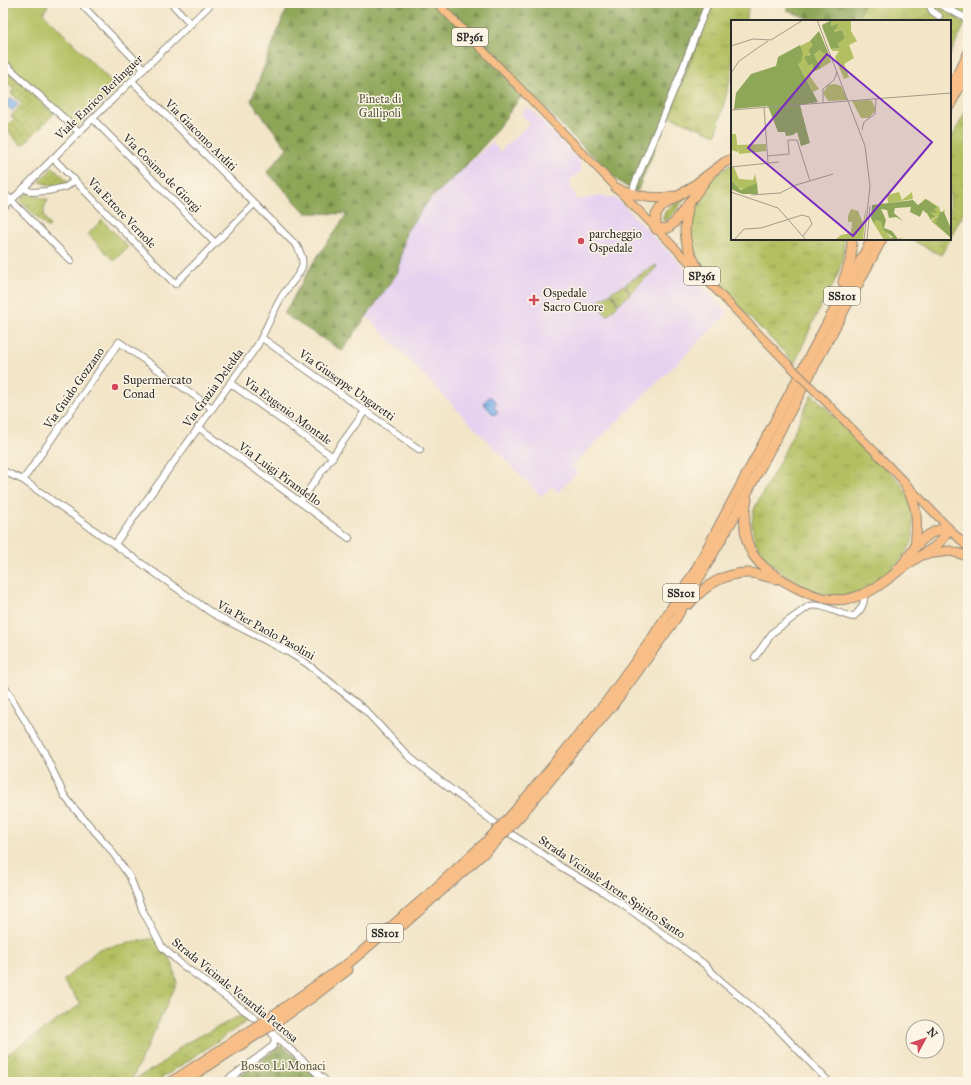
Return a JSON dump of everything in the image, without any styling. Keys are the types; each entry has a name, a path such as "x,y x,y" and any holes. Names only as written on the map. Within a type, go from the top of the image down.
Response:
{"highway":[{"path":"951,103 965,68 968,54"},
{"path":"951,82 965,68"},
{"path":"951,87 965,68"},
{"path":"711,173 672,225 666,228 656,229 657,212 665,204 689,189 725,162 731,159"},
{"path":"616,188 650,198 678,195"},
{"path":"695,194 686,216 684,229 690,255 704,278"},
{"path":"812,352 818,332 848,270 852,254 852,240"},
{"name":"SS101","path":"518,813 607,701 651,640 690,580 871,240"},
{"name":"SS101","path":"183,1082 274,1019 350,962 491,842 613,705 675,620 749,490 881,240"},
{"path":"903,481 913,500 917,517 915,547"},
{"path":"749,490 745,511 744,528 748,545 755,558 778,579 818,598 850,599 864,595 876,588 898,570 942,541 948,528 940,528 933,531 915,547 898,570"},
{"path":"924,554 950,551 968,556"},
{"path":"675,620 701,590 723,578 748,573 778,579"},
{"name":"SS101","path":"171,1082 251,1034"}],"main road":[{"name":"SP361","path":"437,3 968,548"}],"street":[{"path":"171,3 191,24"},
{"name":"Viale Enrico Berlinguer","path":"3,208 212,3"},
{"path":"631,193 708,3"},
{"path":"928,3 932,11 939,16"},
{"path":"936,3 968,19"},
{"path":"84,7 144,69"},
{"path":"3,62 79,132"},
{"name":"Via Giacomo Arditi","path":"132,80 254,204"},
{"name":"Via Cosimo de Giorgi","path":"93,119 215,243"},
{"name":"Via Ettore Vernole","path":"53,158 175,284 215,243"},
{"path":"24,188 29,192 60,189 69,186 75,180"},
{"path":"3,192 71,261"},
{"path":"215,243 254,204"},
{"name":"Via Grazia Deledda","path":"115,544 262,338 280,299 297,276 302,262 301,255 296,246 254,204"},
{"name":"Via Giuseppe Ungaretti","path":"262,338 420,450"},
{"name":"Via Guido Gozzano","path":"23,480 119,342 212,408"},
{"name":"Via Eugenio Montale","path":"230,383 333,457"},
{"path":"300,502 365,411"},
{"name":"Via Luigi Pirandello","path":"198,427 349,538"},
{"name":"Via Pier Paolo Pasolini","path":"3,471 23,480 212,613 306,663 364,709 406,754 503,829"},
{"path":"754,657 773,632 809,606 814,605 829,609 839,614 853,617 865,601 864,595"},
{"name":"Strada Vicinale Venardia Petrosa","path":"3,684 44,752 64,795 108,846 130,877 142,909 162,947 181,964 255,1018 327,1082"},
{"name":"Strada Vicinale Arene Spirito Santo","path":"503,829 561,867 605,893 704,964 720,980 776,1028 829,1082"},
{"path":"225,1082 273,1046 275,1037 272,1033"}],"shaded area":[{"name":"Ospedale Sacro Cuore","path":"528,107 580,161 582,172 570,180 572,190 574,193 577,192 575,194 576,200 600,196 614,198 619,201 728,313 572,466 578,472 558,492 552,486 541,496 339,288 357,268 492,142 500,152 530,123 521,114"}],"green space":[{"path":"3,3 46,3 48,6 43,13 118,88 77,128 3,59"},
{"name":"Pineta di Gallipoli","path":"291,3 713,3 689,66 637,192 612,176 593,155 590,154 539,102 521,97 487,142 459,173 430,199 406,232 398,272 342,351 284,314 313,263 347,214 306,213 267,172 287,148 251,101 283,17"},
{"path":"713,3 750,3 745,20 731,20 731,76 716,135 669,116"},
{"path":"790,3 864,3 857,20 812,20 787,10"},
{"path":"864,3 968,3 968,17 951,53 951,20 857,20"},
{"path":"10,73 54,114 22,146 3,126 3,120 8,125 14,119 11,116 22,104 11,93 14,89 4,80"},
{"path":"968,107 968,204 951,236 951,139"},
{"path":"731,165 731,240 844,240 844,250 839,270 795,363 697,262 688,235 690,214 693,203 715,175"},
{"path":"53,167 69,182 62,186 54,187 39,181"},
{"path":"27,193 48,200 44,213 50,226 48,228 20,201"},
{"path":"686,197 666,221 663,220 663,216 667,209"},
{"path":"102,220 128,247 114,261 88,234"},
{"path":"912,240 949,240 941,255"},
{"path":"656,265 657,267 630,293 625,284"},
{"path":"624,285 630,294 619,304 611,292"},
{"path":"611,293 618,305 608,315 605,314 597,303 599,300"},
{"path":"812,394 893,475 908,494 911,501 913,538 906,552 889,573 874,585 865,590 847,595 826,595 802,586 790,579 762,553 756,543 752,530 752,520 755,507 778,465"},
{"path":"155,938 172,962 177,983 131,1081 160,1065 184,1044 240,1016 250,1019 156,1082 3,1082 3,1054 5,1056 81,1004 63,981 99,949"},
{"name":"Bosco Li Monaci","path":"282,1045 324,1082 270,1082 270,1077 267,1077 267,1082 231,1082"}],"water":[{"path":"11,98 19,104 12,111 6,105"},
{"path":"490,396 497,403 494,406 498,412 494,415 483,403"}],"place":[{"name":"parcheggio Ospedale","path":"581,241"},
{"name":"Ospedale Sacro Cuore","path":"534,300"},
{"name":"Supermercato Conad","path":"115,387"}]}
